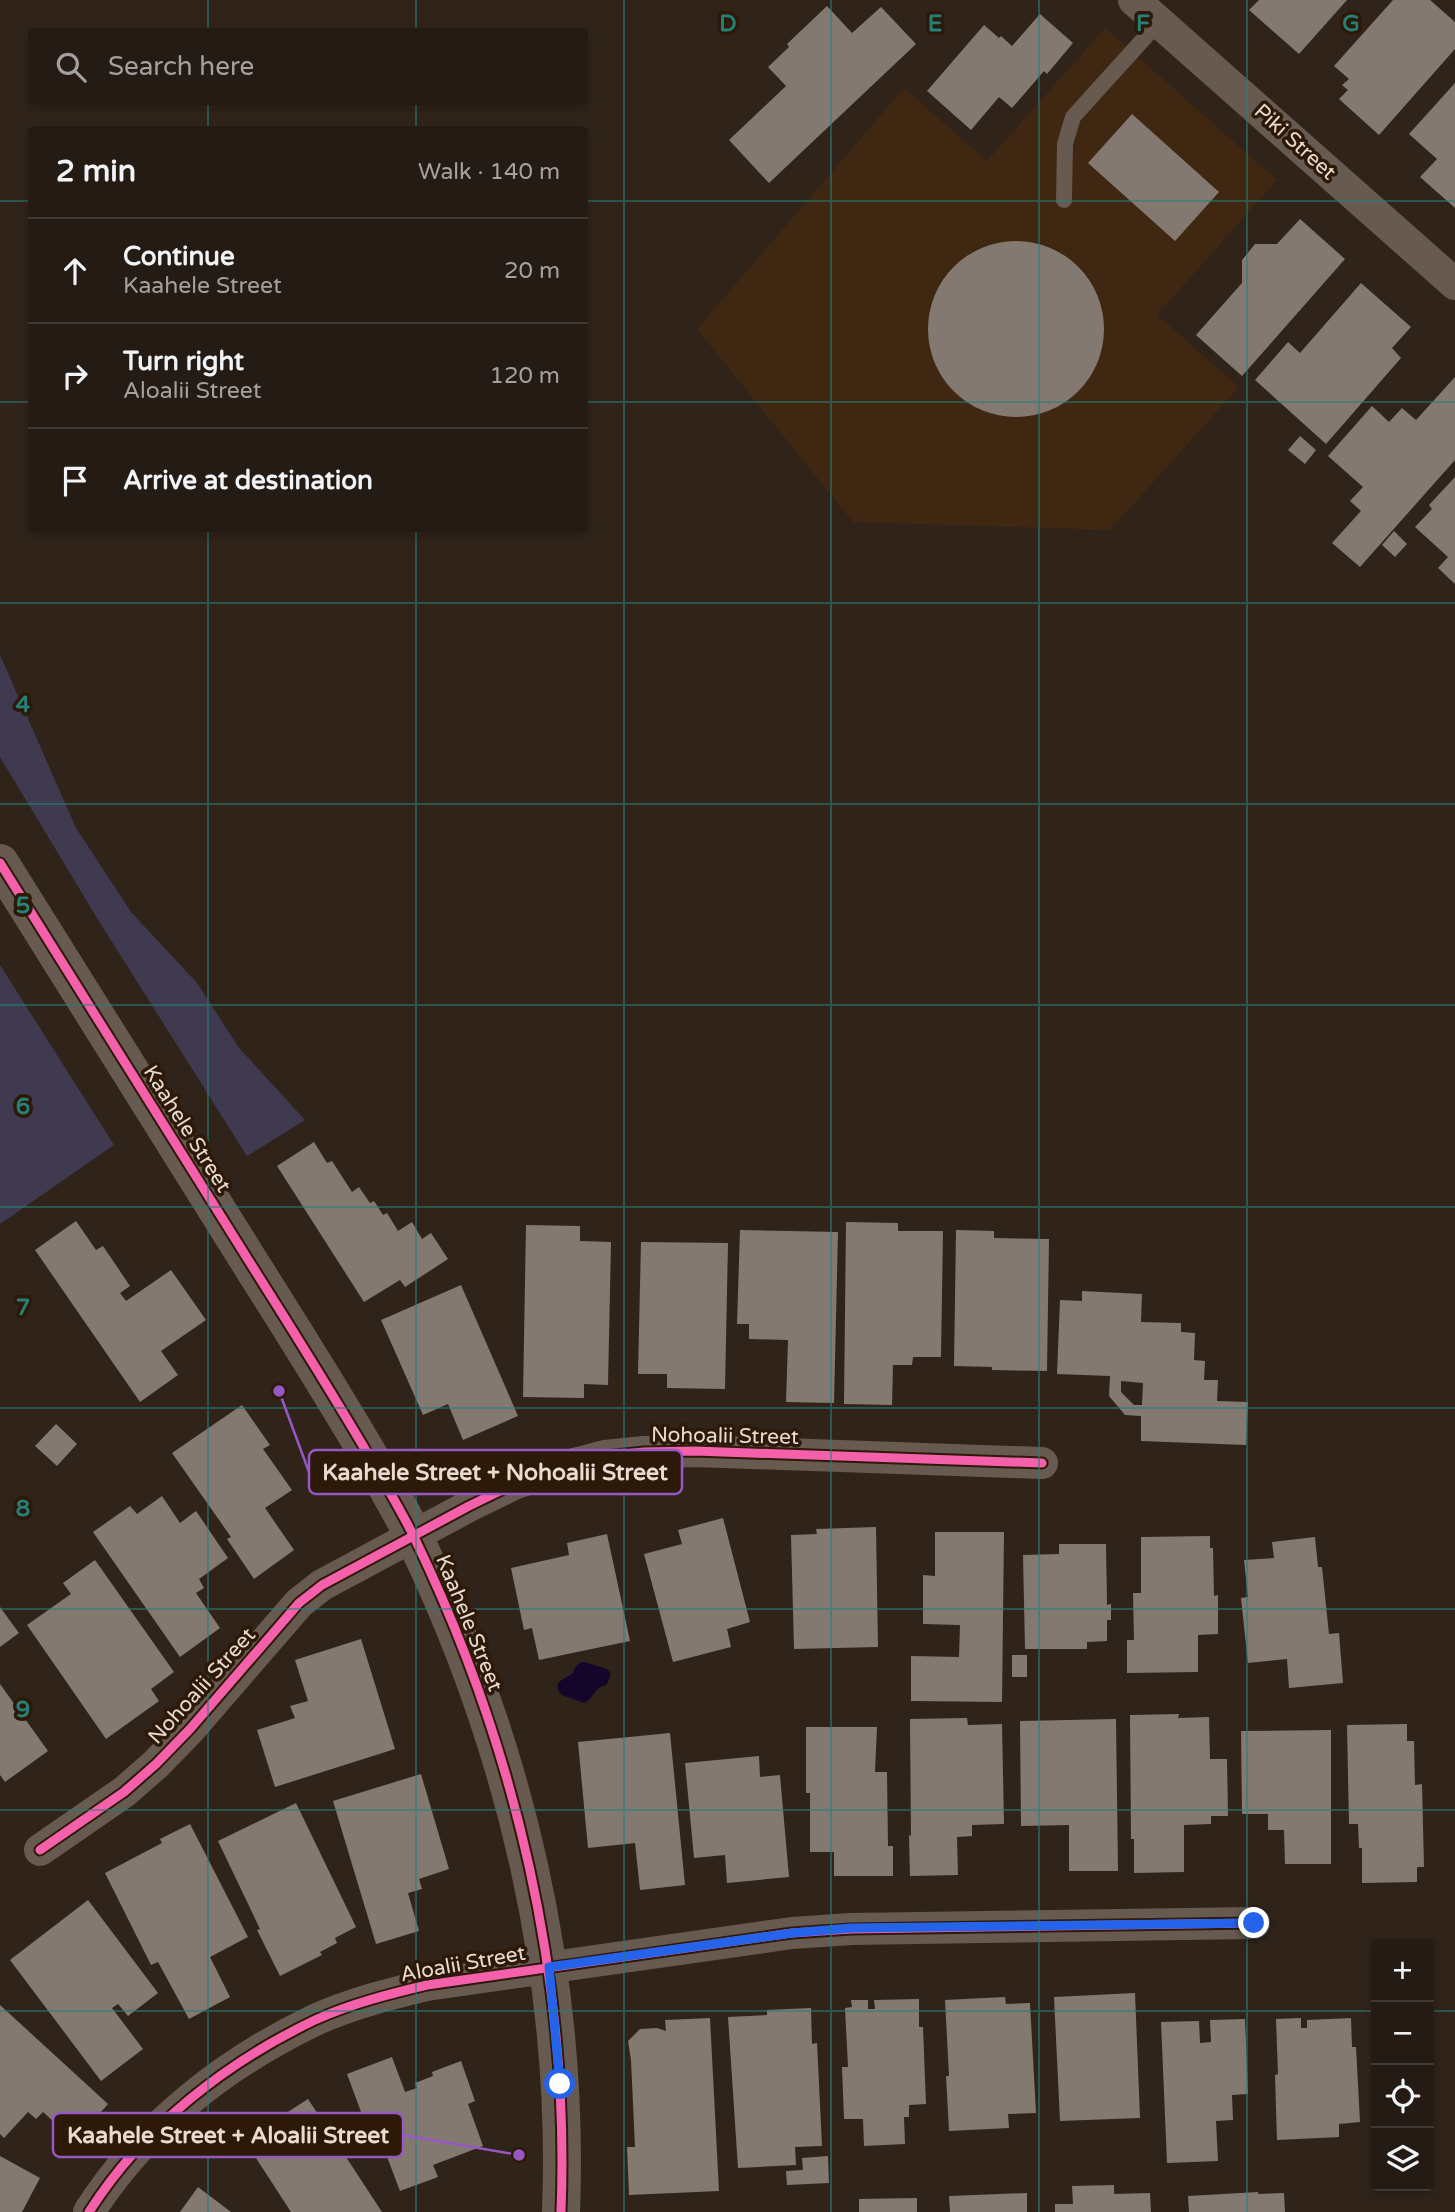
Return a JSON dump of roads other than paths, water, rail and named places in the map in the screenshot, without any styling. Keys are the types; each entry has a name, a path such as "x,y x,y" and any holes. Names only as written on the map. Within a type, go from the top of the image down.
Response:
{"street":[{"name":"Piki Street","path":"1135,0 1455,284"},
{"name":"Kaahele Street","path":"0,863 345,1414 413,1535 442,1599 477,1685 499,1749 526,1847 549,1967 560,2084 563,2175 561,2212"},
{"name":"Nohoalii Street","path":"40,1850 124,1792 156,1764 190,1729 299,1603 334,1578 514,1485 559,1468 605,1456 644,1452 695,1451 1042,1463"},
{"name":"Aloalii Street","path":"89,2212 126,2162 203,2087 256,2052 316,2020 378,1997 427,1985 549,1967 792,1933 851,1928 1254,1923"}],"lane":[{"path":"1064,200 1065,144 1073,117 1159,22"}],"place":[{"name":"Kaahele Street + Nohoalii Street","path":"279,1391"},
{"name":"Kaahele Street + Aloalii Street","path":"519,2155"}]}
